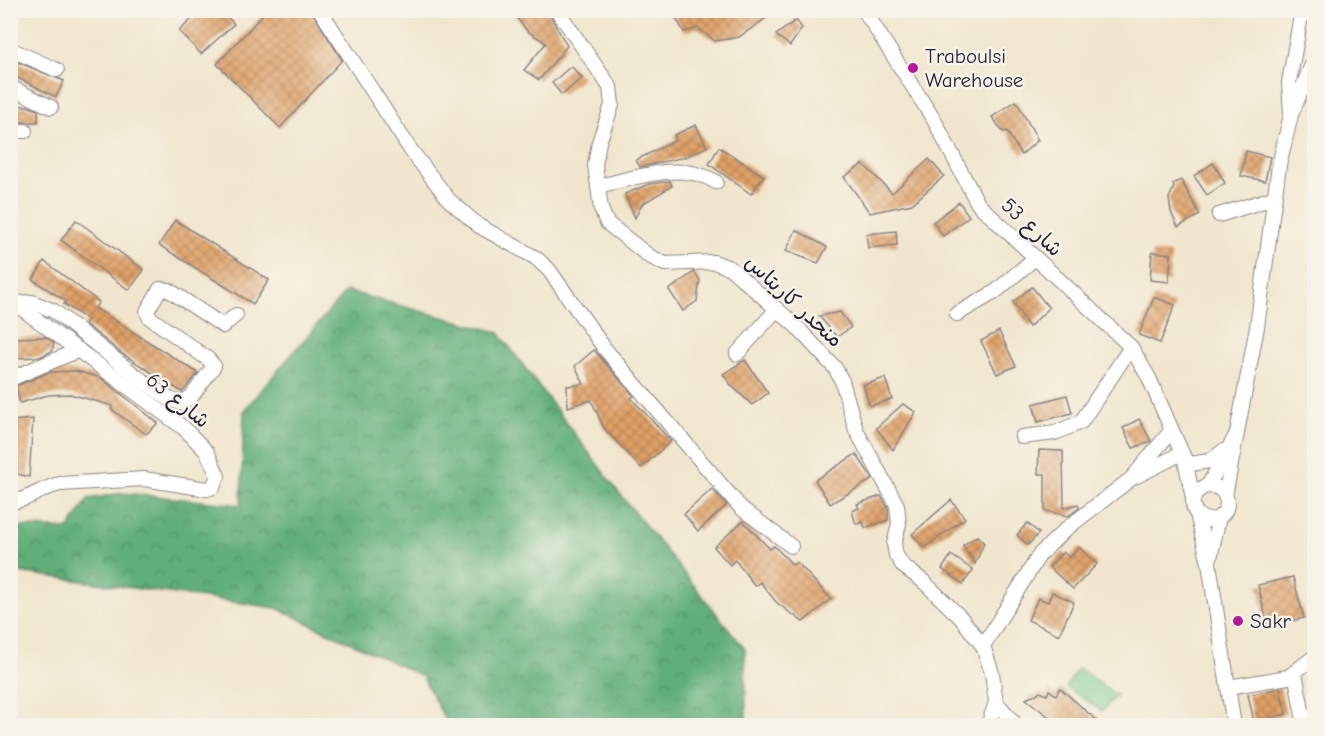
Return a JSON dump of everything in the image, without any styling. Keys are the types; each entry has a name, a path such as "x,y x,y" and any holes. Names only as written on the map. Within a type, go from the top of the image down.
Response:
{"street":[{"path":"320,10 410,149 449,200 479,226 536,258 549,270 605,349 741,508 791,546"},
{"name":"منحدر كاريتاس","path":"557,10 610,87 612,95 612,105 597,151 595,165 601,209 607,223 649,256 665,264 675,266 714,262 723,264 806,336 838,373 856,430 897,506 899,524 894,549 903,566 950,607 983,646"},
{"name":"شارع 53","path":"864,10 934,120 978,204 1131,347 1149,378 1171,431 1186,459"},
{"path":"1291,115 1289,82 1302,10"},
{"path":"10,49 57,70"},
{"path":"1209,563 1219,517 1227,504 1226,496 1257,327 1273,198 1291,115 1314,60"},
{"path":"10,87 51,107"},
{"path":"598,186 668,171 703,174 716,182"},
{"path":"1219,215 1273,198"},
{"path":"957,314 995,292 1035,258"},
{"path":"13,302 32,302 54,311 136,376 169,399 181,403 191,397 214,366 208,359 149,317 147,311 150,304 160,289 165,288 219,325 226,326 236,315"},
{"name":"شارع 63","path":"10,502 30,497 60,484 144,479 207,489 213,487 218,476 212,460 185,429 13,302"},
{"path":"737,354 777,309"},
{"path":"1022,437 1055,433 1081,422 1131,347"},
{"path":"10,379 79,350"},
{"path":"988,726 996,702 992,673 983,646 1040,555 1066,529 1132,478 1171,431"},
{"path":"1207,486 1227,447 1237,433"},
{"path":"1132,478 1186,459 1210,461 1227,447"},
{"path":"1186,459 1207,486"},
{"path":"1186,459 1209,563 1234,726"},
{"path":"1193,498 1201,488 1207,486 1215,487 1226,496"},
{"path":"1197,514 1204,519 1219,517"},
{"path":"1228,687 1288,677 1314,657"},
{"path":"1295,673 1305,726"},
{"path":"996,702 1017,726"}],"green space":[{"path":"346,291 498,332 616,489 745,649 746,725 448,725 422,676 276,608 11,571 11,526 69,529 88,499 123,493 241,505 244,410"},
{"path":"1078,668 1117,695 1102,711 1066,687"}],"building":[{"path":"202,10 221,10 234,24 201,54 179,31"},
{"path":"267,10 311,10 342,60 280,128 217,64"},
{"path":"511,10 547,10 567,46 539,80 524,70 546,43 527,31"},
{"path":"671,10 691,10 692,16 708,10 778,10 739,37 715,41 698,28 684,32"},
{"path":"796,20 802,28 790,46 776,35"},
{"path":"10,59 64,81 56,97 10,74"},
{"path":"571,66 582,78 562,95 552,83"},
{"path":"1016,101 1038,140 1021,155 1007,131 1003,132 992,117"},
{"path":"10,105 27,106 38,110 38,122 10,122"},
{"path":"696,125 707,147 685,157 640,167 636,160 676,140 674,135"},
{"path":"719,147 764,176 751,194 709,164"},
{"path":"1246,151 1270,157 1265,181 1241,176"},
{"path":"929,159 944,176 912,204 870,213 844,177 863,164 892,193"},
{"path":"1213,163 1225,183 1207,195 1194,176"},
{"path":"1181,180 1200,215 1178,227 1171,212 1169,198 1173,184"},
{"path":"670,181 672,186 642,204 635,218 625,194 649,184"},
{"path":"959,202 969,216 943,236 933,222"},
{"path":"76,220 144,270 129,290 61,240"},
{"path":"175,220 269,280 253,304 159,245"},
{"path":"796,230 827,247 818,263 786,251"},
{"path":"896,231 897,245 868,248 866,234"},
{"path":"1152,252 1171,254 1169,282 1150,280"},
{"path":"44,261 99,302 95,308 198,373 182,392 124,355 85,324 88,320 64,304 66,301 33,280"},
{"path":"694,272 700,280 697,301 683,311 669,290"},
{"path":"1032,287 1049,308 1029,327 1013,302"},
{"path":"1154,297 1175,305 1160,343 1139,335"},
{"path":"840,312 851,327 837,337 819,316"},
{"path":"999,331 1016,366 997,374 981,341"},
{"path":"46,337 54,343 52,351 40,357 17,358 15,338"},
{"path":"594,350 634,396 631,398 671,441 641,468 604,428 591,400 568,407 567,386 584,384 575,366"},
{"path":"745,360 768,393 752,405 723,374"},
{"path":"76,371 101,378 158,423 146,434 111,409 113,406 70,394 48,395 20,403 16,386 50,372"},
{"path":"885,378 892,399 870,406 863,385"},
{"path":"1067,395 1072,413 1038,422 1033,404"},
{"path":"903,404 916,412 893,450 876,428"},
{"path":"33,419 29,477 10,472 10,421"},
{"path":"1139,419 1151,441 1133,448 1123,428"},
{"path":"1039,450 1063,451 1064,508 1078,504 1079,508 1068,516 1045,511 1045,474 1038,474"},
{"path":"856,454 873,479 830,504 815,480"},
{"path":"712,489 727,505 698,531 684,514"},
{"path":"881,496 888,508 888,520 865,528 863,522 856,524 852,511 859,508 857,504"},
{"path":"951,500 965,518 924,548 912,534"},
{"path":"743,521 770,549 774,546 793,565 797,562 831,599 803,622 777,603 760,582 755,586 735,560 730,565 714,547"},
{"path":"1027,523 1039,533 1028,545 1017,535"},
{"path":"977,536 984,543 975,564 963,545"},
{"path":"1079,547 1097,564 1073,589 1049,567 1063,552 1070,558"},
{"path":"951,555 973,570 963,584 942,569"},
{"path":"1293,577 1304,618 1268,627 1258,585"},
{"path":"1052,592 1074,602 1059,635 1028,620 1038,598 1048,602"},
{"path":"1060,688 1103,726 1061,726 1026,699 1040,692 1047,695 1049,690 1056,695"},
{"path":"1280,688 1286,714 1254,722 1248,695"}],"place":[{"name":"Traboulsi Warehouse","path":"913,68"},
{"name":"Sakr","path":"1238,621"}]}
